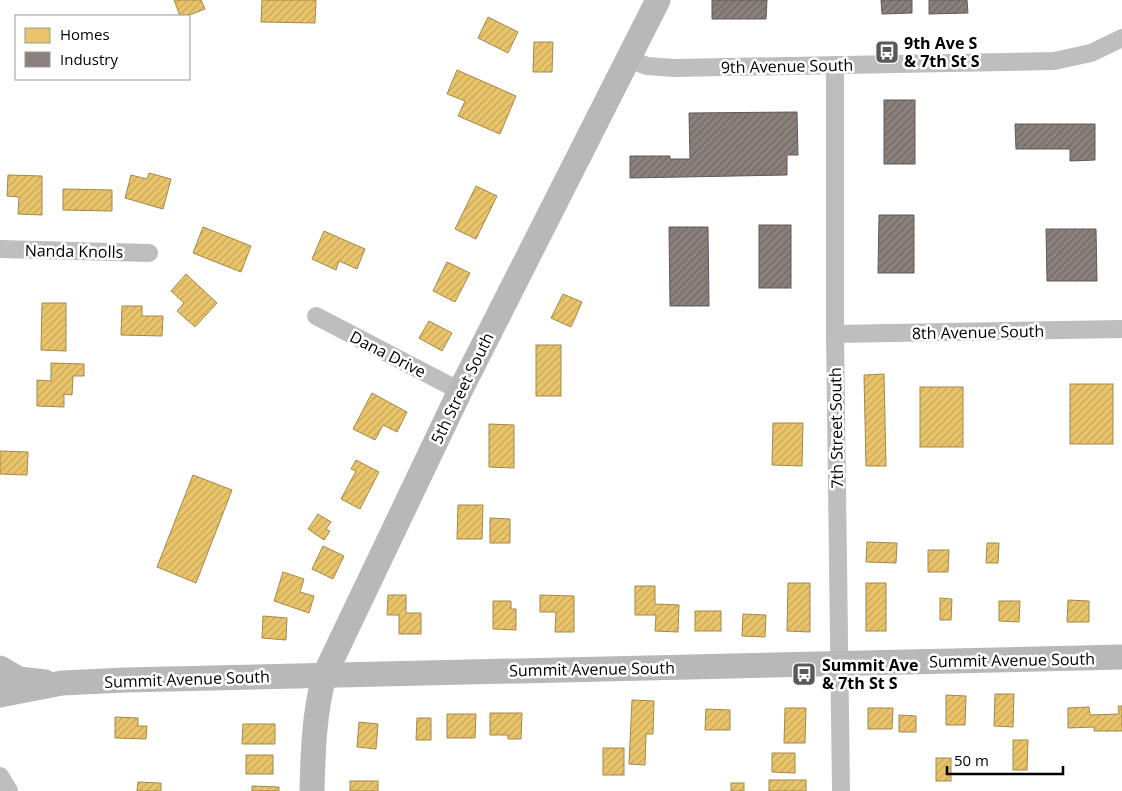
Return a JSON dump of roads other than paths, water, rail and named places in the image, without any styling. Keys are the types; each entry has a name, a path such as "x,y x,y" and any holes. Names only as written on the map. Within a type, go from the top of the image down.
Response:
{"street":[{"name":"5th Street South","path":"312,791 313,736 318,700 324,676 460,391 658,0"},
{"name":"9th Avenue South","path":"628,59 647,66 674,68 1054,61 1090,53 1122,38"},
{"name":"7th Street South","path":"835,65 835,334 841,791"},
{"name":"Nanda Knolls","path":"0,249 149,253"},
{"name":"Dana Drive","path":"316,316 460,391"},
{"name":"8th Avenue South","path":"835,334 1122,329"},
{"name":"Summit Avenue South","path":"0,668 19,679 62,683 1122,657"},
{"name":"Summit Avenue South","path":"0,695 62,683"},
{"path":"0,775 9,791"}],"place":[{"name":"9th Ave S & 7th St S","path":"887,52"},
{"name":"Summit Ave & 7th St S","path":"804,674"}]}
